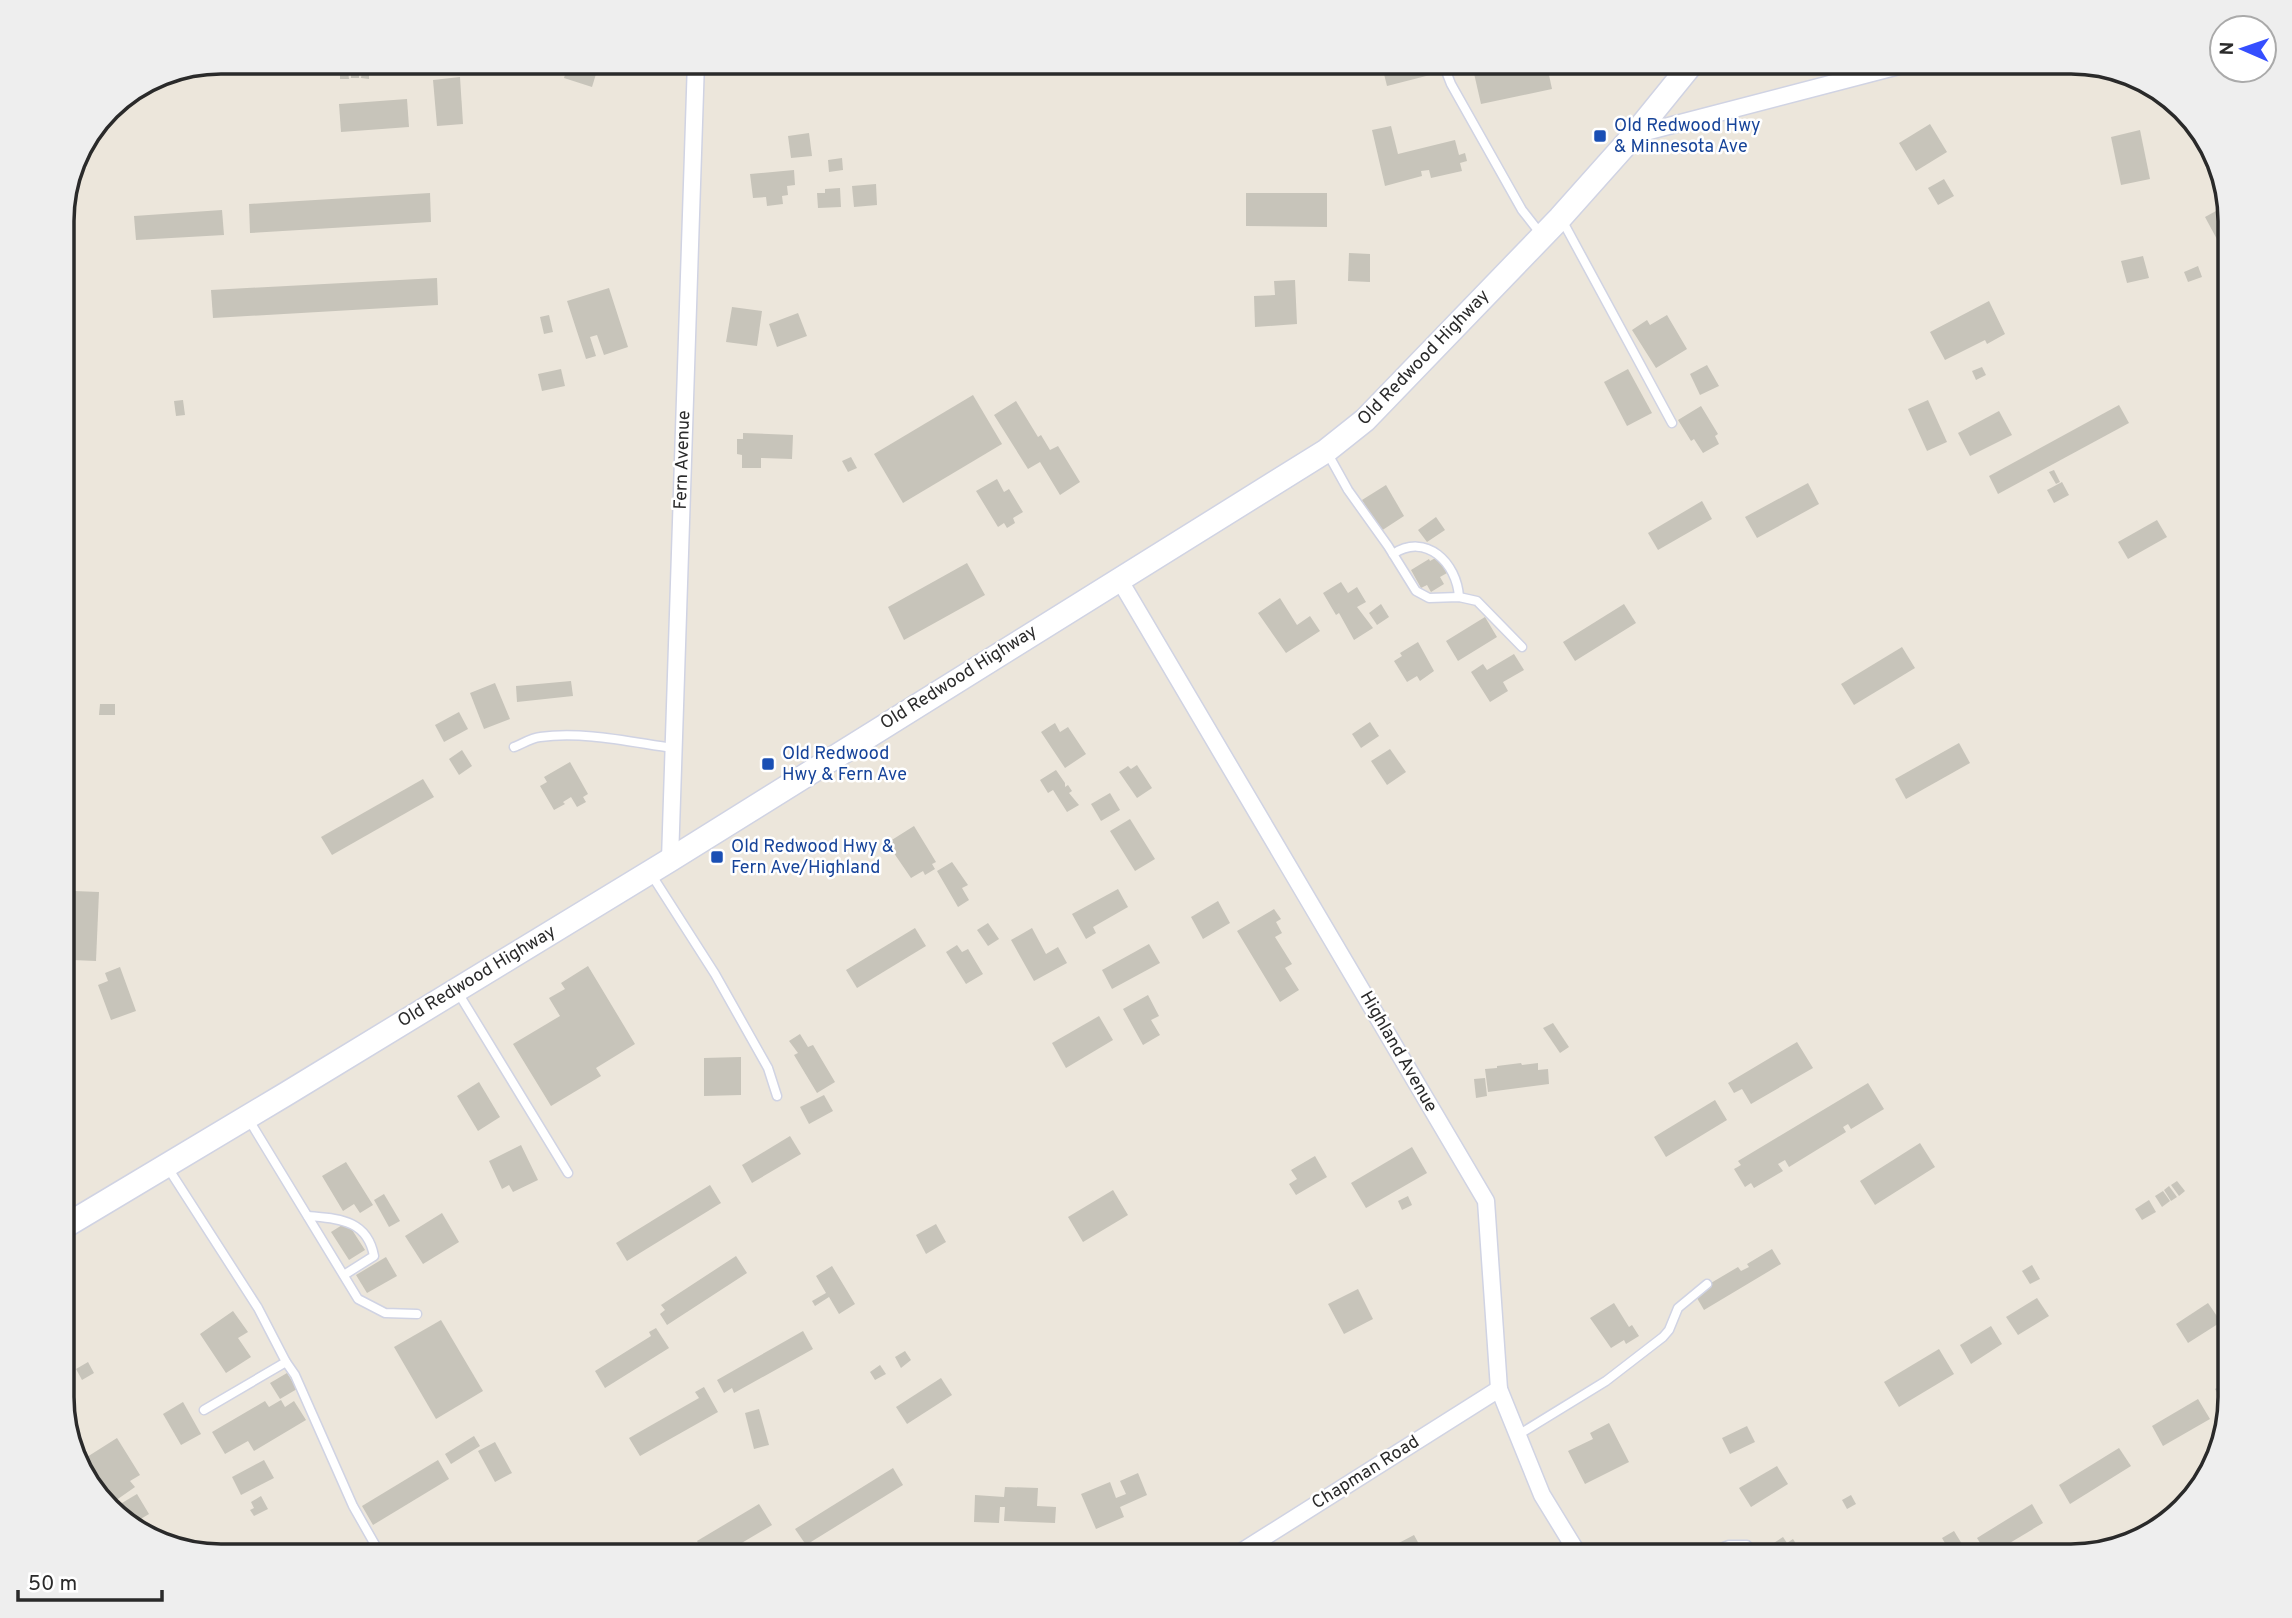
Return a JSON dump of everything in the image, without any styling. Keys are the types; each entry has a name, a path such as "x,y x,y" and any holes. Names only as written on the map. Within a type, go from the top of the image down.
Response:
{"main road":[{"name":"Old Redwood Highway","path":"74,1221 670,860 1326,452 1365,421 1560,218 1634,135 1683,74"}],"street":[{"name":"Fern Avenue","path":"670,860 696,74"},
{"path":"1634,135 1867,74"},
{"name":"Highland Avenue","path":"1119,579 1486,1201 1499,1389 1542,1495 1572,1544"},
{"name":"Chapman Road","path":"1254,1544 1499,1389"}],"lane":[{"path":"1447,74 1522,210 1542,236"},
{"path":"1560,218 1672,424"},
{"path":"1326,452 1348,490 1416,591 1429,598 1459,597 1477,601 1522,647"},
{"path":"1393,554 1413,546 1440,556 1453,574 1459,597"},
{"path":"514,747 537,737 590,736 673,748"},
{"path":"649,872 715,974 768,1068 777,1096"},
{"path":"456,989 568,1173"},
{"path":"248,1117 358,1299 385,1313 417,1314"},
{"path":"166,1166 258,1308 304,1392 330,1457 375,1544"},
{"path":"308,1216 349,1222 359,1227 373,1249 374,1255 370,1260 344,1275"},
{"path":"1518,1435 1606,1381 1663,1337 1669,1330 1678,1308 1707,1284"},
{"path":"205,1410 286,1362"}],"building":[{"path":"340,74 348,74 349,79 340,79"},
{"path":"351,74 359,74 359,78 351,78"},
{"path":"362,74 369,74 369,79 361,78"},
{"path":"565,74 596,74 592,87 564,78"},
{"path":"1384,74 1430,74 1430,75 1387,86"},
{"path":"1474,74 1549,74 1552,89 1481,104"},
{"path":"460,77 463,124 437,126 433,80"},
{"path":"407,99 409,127 341,132 339,104"},
{"path":"1930,124 1947,152 1916,171 1899,143"},
{"path":"1391,126 1398,154 1455,140 1459,155 1465,153 1467,161 1460,163 1462,171 1431,178 1429,170 1421,171 1422,176 1385,186 1372,130"},
{"path":"2140,130 2150,179 2121,185 2111,137"},
{"path":"809,133 812,156 791,158 788,136"},
{"path":"842,158 843,170 829,172 828,160"},
{"path":"794,170 795,185 787,186 788,195 782,196 783,204 767,206 766,197 753,198 750,174"},
{"path":"1944,179 1954,196 1938,205 1928,188"},
{"path":"876,184 877,205 854,207 852,186"},
{"path":"840,188 841,207 818,208 817,193 825,193 825,189"},
{"path":"430,193 431,222 250,233 249,204"},
{"path":"1246,193 1327,193 1327,227 1246,226"},
{"path":"222,210 224,235 136,240 134,216"},
{"path":"2218,210 2218,241 2205,217"},
{"path":"1349,253 1370,254 1370,282 1348,281"},
{"path":"2143,256 2149,278 2127,283 2121,261"},
{"path":"2198,266 2202,277 2188,282 2184,272"},
{"path":"437,278 438,305 213,318 211,290"},
{"path":"1295,280 1297,324 1255,327 1254,296 1275,295 1274,281"},
{"path":"609,288 628,347 604,355 597,335 590,337 596,356 586,359 567,301"},
{"path":"1989,301 2005,334 1987,344 1985,340 1945,360 1930,332"},
{"path":"732,307 762,311 757,346 726,342"},
{"path":"798,313 807,336 777,347 769,324"},
{"path":"549,315 553,332 544,334 540,317"},
{"path":"1667,315 1687,349 1656,368 1632,330 1647,320 1650,325"},
{"path":"1707,365 1719,386 1700,395 1690,374"},
{"path":"1982,367 1986,375 1976,380 1972,371"},
{"path":"561,369 565,386 542,391 538,374"},
{"path":"1628,369 1652,413 1627,426 1604,382"},
{"path":"973,395 1002,444 903,503 874,454"},
{"path":"183,400 185,415 176,416 174,401"},
{"path":"1928,400 1947,442 1927,451 1908,409"},
{"path":"1016,401 1038,437 1041,435 1050,450 1058,446 1080,482 1060,495 1040,462 1028,469 994,415"},
{"path":"2119,405 2129,423 1998,494 1989,476"},
{"path":"1701,406 1718,434 1715,436 1719,444 1703,453 1694,439 1691,441 1678,420"},
{"path":"1999,411 2012,435 1970,456 1958,433"},
{"path":"743,433 793,435 792,459 761,458 761,468 742,468 742,455 737,454 737,439 743,439"},
{"path":"851,457 857,468 848,472 842,461"},
{"path":"2054,470 2060,482 2056,484 2049,472"},
{"path":"997,479 1004,492 1009,489 1023,512 1013,518 1015,523 1007,528 1004,523 998,527 976,491"},
{"path":"2062,482 2069,495 2054,503 2047,490"},
{"path":"1808,483 1819,504 1757,538 1745,517"},
{"path":"1386,485 1404,516 1381,531 1362,500"},
{"path":"1702,501 1712,519 1658,550 1648,533"},
{"path":"1436,517 1445,530 1427,542 1418,530"},
{"path":"2157,520 2167,537 2128,559 2118,542"},
{"path":"1437,557 1447,573 1440,577 1444,584 1431,592 1427,585 1421,588 1411,570"},
{"path":"967,563 985,595 904,640 888,607"},
{"path":"1341,582 1348,593 1357,587 1366,602 1357,607 1373,628 1354,640 1339,613 1336,615 1323,593"},
{"path":"1280,598 1297,625 1310,616 1320,631 1286,653 1258,613"},
{"path":"1381,604 1389,617 1377,625 1369,613"},
{"path":"1624,604 1636,623 1575,661 1563,642"},
{"path":"1485,617 1497,637 1458,661 1446,641"},
{"path":"1418,642 1434,671 1420,681 1417,676 1407,682 1394,661 1402,656 1400,653"},
{"path":"1902,647 1915,668 1854,705 1841,684"},
{"path":"1514,654 1524,670 1503,682 1508,691 1490,702 1471,672 1483,664 1487,670"},
{"path":"571,681 573,696 517,702 516,686"},
{"path":"495,683 510,719 484,729 470,693"},
{"path":"100,704 115,704 115,715 99,715"},
{"path":"459,712 468,729 444,742 435,725"},
{"path":"1370,722 1379,736 1361,748 1352,734"},
{"path":"1055,723 1060,732 1068,727 1086,754 1065,768 1041,732"},
{"path":"1959,743 1970,763 1906,799 1895,779"},
{"path":"1390,749 1406,772 1387,785 1371,761"},
{"path":"462,750 472,766 459,775 449,759"},
{"path":"570,762 588,794 583,797 586,802 577,807 571,797 554,810 540,786 547,782 544,777"},
{"path":"1137,765 1152,788 1137,798 1119,772 1128,766 1131,769"},
{"path":"1056,770 1079,805 1067,812 1053,790 1048,793 1040,780"},
{"path":"423,779 434,797 332,855 321,837"},
{"path":"1110,793 1120,810 1101,821 1091,804"},
{"path":"1130,819 1155,859 1135,871 1110,831"},
{"path":"914,826 936,862 932,864 935,869 925,875 923,871 911,878 887,843"},
{"path":"952,862 968,885 962,888 969,900 958,907 937,871"},
{"path":"1118,889 1128,907 1093,927 1096,933 1086,939 1072,914"},
{"path":"74,891 99,892 96,961 74,960"},
{"path":"1218,901 1230,923 1203,939 1191,917"},
{"path":"1274,909 1281,919 1276,922 1282,933 1275,937 1292,964 1285,968 1299,990 1280,1002 1237,931"},
{"path":"988,923 999,939 988,946 977,930"},
{"path":"915,928 926,946 857,988 846,970"},
{"path":"1032,928 1046,954 1058,947 1067,963 1034,981 1011,940"},
{"path":"1149,944 1160,963 1112,989 1102,970"},
{"path":"957,945 962,952 968,949 983,974 966,984 946,952"},
{"path":"588,966 635,1044 596,1068 601,1076 551,1106 513,1044 560,1016 549,998 565,989 561,983"},
{"path":"120,967 136,1011 111,1020 98,985 108,981 105,973"},
{"path":"1148,995 1159,1016 1151,1020 1160,1035 1143,1045 1123,1009"},
{"path":"1099,1016 1113,1040 1066,1068 1052,1043"},
{"path":"1553,1023 1569,1047 1560,1053 1543,1028"},
{"path":"800,1034 808,1047 813,1045 835,1082 817,1093 794,1055 798,1053 789,1041"},
{"path":"1797,1042 1813,1068 1751,1104 1742,1089 1734,1093 1728,1083"},
{"path":"741,1057 741,1095 704,1096 704,1058"},
{"path":"1538,1063 1538,1070 1548,1069 1549,1084 1488,1092 1485,1069"},
{"path":"1485,1078 1487,1096 1476,1098 1474,1079"},
{"path":"479,1082 500,1117 478,1131 457,1096"},
{"path":"1868,1083 1884,1109 1851,1129 1848,1124 1843,1127 1846,1132 1789,1167 1785,1160 1778,1164 1783,1171 1754,1188 1751,1183 1745,1187 1734,1169 1741,1165 1738,1161"},
{"path":"824,1095 833,1111 809,1124 800,1107"},
{"path":"1715,1100 1727,1120 1666,1157 1654,1137"},
{"path":"790,1136 801,1154 752,1183 742,1165"},
{"path":"1920,1143 1935,1167 1875,1205 1860,1181"},
{"path":"521,1145 538,1180 513,1192 509,1185 502,1189 489,1161"},
{"path":"1412,1147 1427,1173 1366,1208 1351,1183"},
{"path":"1315,1156 1327,1177 1296,1195 1289,1184 1297,1179 1291,1170"},
{"path":"346,1162 373,1205 360,1213 354,1204 343,1211 322,1176"},
{"path":"2177,1181 2185,1191 2179,1196 2171,1185"},
{"path":"710,1185 721,1203 627,1261 616,1243"},
{"path":"2169,1186 2177,1197 2171,1201 2164,1190"},
{"path":"1113,1190 1128,1215 1083,1242 1068,1217"},
{"path":"2163,1191 2170,1201 2162,1207 2155,1196"},
{"path":"384,1194 400,1221 389,1227 374,1200"},
{"path":"1408,1196 1412,1205 1402,1210 1398,1201"},
{"path":"2149,1200 2156,1212 2142,1220 2135,1209"},
{"path":"442,1213 459,1242 423,1264 405,1236"},
{"path":"347,1222 365,1250 349,1260 331,1232"},
{"path":"936,1224 946,1242 926,1254 916,1235"},
{"path":"1772,1249 1781,1264 1704,1310 1694,1293 1738,1267 1741,1271 1749,1267 1747,1264"},
{"path":"736,1256 747,1273 667,1325 660,1314 665,1310 661,1305"},
{"path":"386,1257 397,1276 367,1293 356,1275"},
{"path":"2032,1265 2040,1279 2030,1284 2022,1271"},
{"path":"832,1266 855,1304 839,1314 829,1297 815,1306 812,1301 826,1293 816,1276"},
{"path":"1358,1289 1373,1319 1344,1334 1328,1304"},
{"path":"2037,1298 2049,1316 2018,1335 2006,1317"},
{"path":"1614,1303 1629,1327 1632,1325 1639,1336 1626,1344 1624,1340 1611,1348 1590,1318"},
{"path":"2208,1303 2218,1318 2218,1324 2188,1343 2176,1324"},
{"path":"233,1311 248,1332 238,1338 251,1357 226,1373 200,1334"},
{"path":"441,1320 483,1391 436,1419 394,1347"},
{"path":"1991,1326 2002,1344 1971,1364 1960,1345"},
{"path":"656,1328 669,1348 605,1388 595,1371 651,1336 649,1332"},
{"path":"803,1331 813,1349 734,1393 732,1388 724,1393 717,1380"},
{"path":"1939,1349 1954,1374 1899,1407 1884,1382"},
{"path":"905,1351 911,1360 901,1368 895,1357"},
{"path":"88,1362 94,1373 82,1380 76,1369"},
{"path":"880,1365 886,1374 875,1380 870,1372"},
{"path":"287,1373 297,1389 280,1399 270,1383"},
{"path":"941,1378 952,1395 907,1424 896,1407"},
{"path":"704,1387 718,1412 640,1456 629,1438 699,1398 695,1392"},
{"path":"2198,1399 2210,1419 2163,1446 2152,1426"},
{"path":"281,1400 285,1407 294,1401 306,1420 254,1451 248,1441 225,1454 212,1432 265,1401 269,1407"},
{"path":"183,1402 201,1434 181,1445 163,1414"},
{"path":"759,1409 769,1445 754,1449 745,1413"},
{"path":"1609,1423 1629,1462 1585,1484 1568,1451 1593,1439 1590,1433"},
{"path":"1747,1426 1755,1442 1730,1454 1722,1438"},
{"path":"474,1436 480,1446 451,1464 445,1454"},
{"path":"117,1438 140,1475 130,1481 135,1487 116,1500 87,1457"},
{"path":"495,1442 512,1473 495,1482 478,1451"},
{"path":"2119,1448 2131,1466 2070,1504 2059,1485"},
{"path":"264,1460 274,1478 241,1495 232,1477"},
{"path":"438,1460 449,1479 373,1525 362,1506"},
{"path":"1777,1466 1788,1484 1751,1507 1739,1488"},
{"path":"893,1468 903,1485 808,1544 795,1529"},
{"path":"1138,1473 1147,1495 1120,1507 1124,1517 1096,1529 1081,1494 1110,1482 1116,1498 1126,1494 1120,1481"},
{"path":"1005,1487 1038,1488 1037,1506 1056,1507 1055,1523 1004,1521 1005,1507 1000,1507 999,1523 974,1522 975,1495 1004,1497"},
{"path":"137,1494 149,1514 139,1520 120,1504"},
{"path":"1851,1495 1856,1504 1847,1509 1842,1500"},
{"path":"261,1496 268,1509 254,1516 250,1510 254,1508 251,1502"},
{"path":"759,1504 772,1525 740,1544 699,1544 697,1541"},
{"path":"2032,1504 2043,1523 2008,1544 1981,1544 1977,1538"},
{"path":"1954,1531 1962,1544 1945,1544 1942,1538"},
{"path":"1414,1535 1419,1544 1397,1544"},
{"path":"1783,1537 1787,1543 1793,1539 1796,1544 1772,1544"}],"place":[{"name":"Old Redwood Hwy & Minnesota Ave","path":"1600,136"},
{"name":"Old Redwood Hwy & Fern Ave","path":"768,764"},
{"name":"Old Redwood Hwy & Fern Ave/Highland","path":"717,857"}]}
